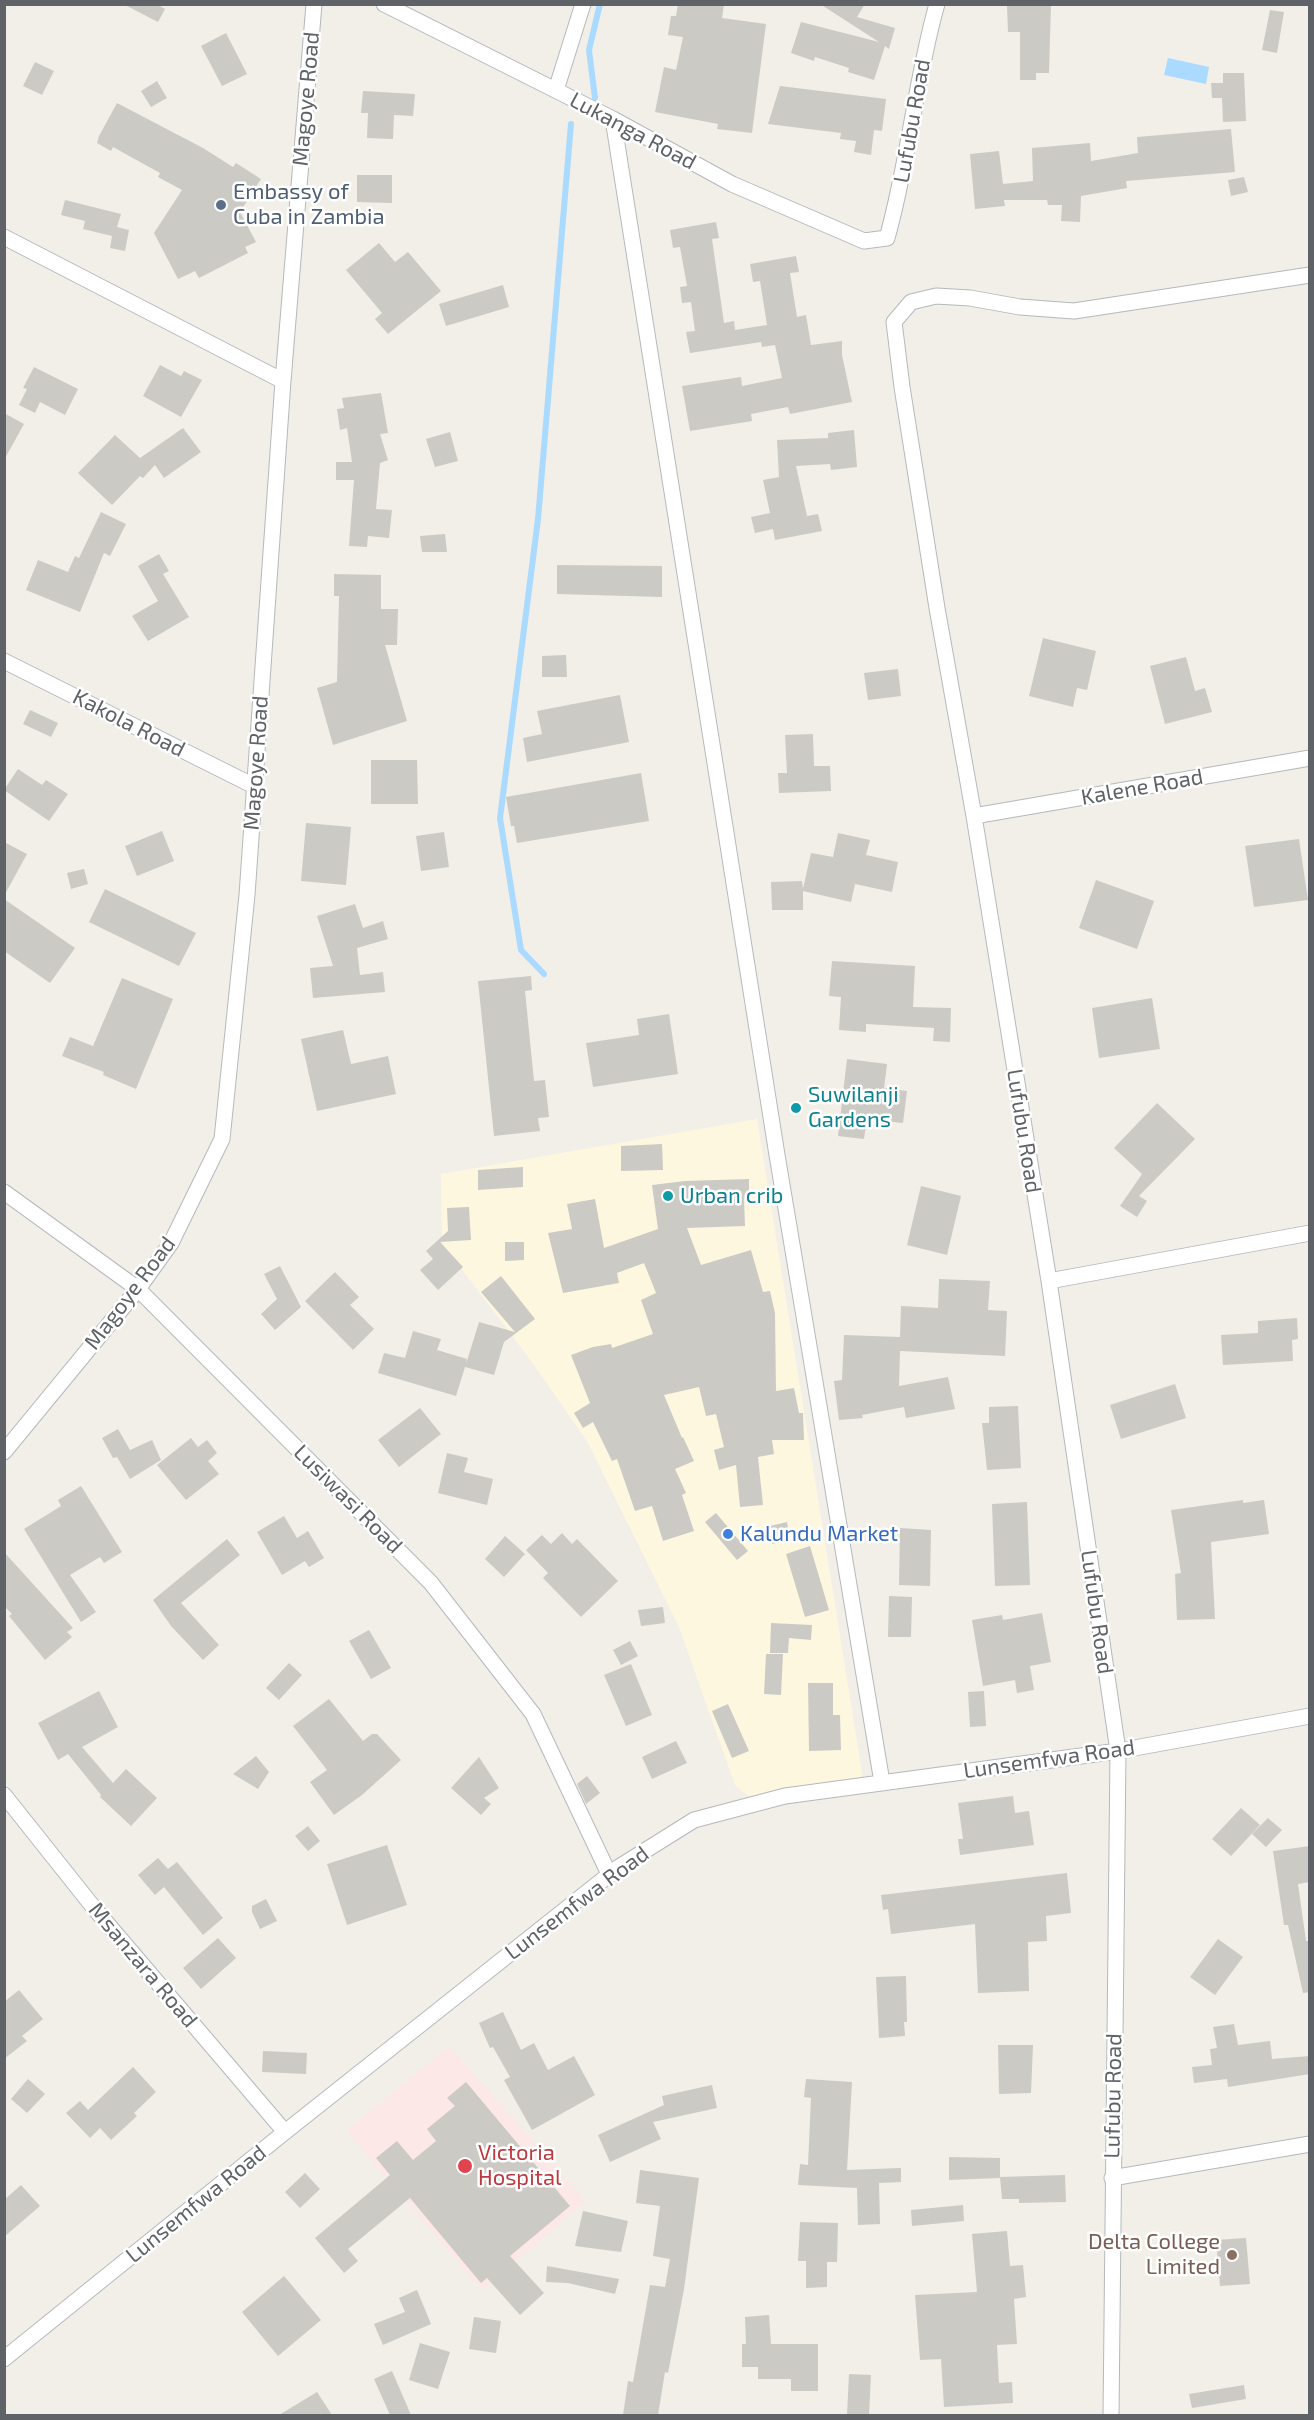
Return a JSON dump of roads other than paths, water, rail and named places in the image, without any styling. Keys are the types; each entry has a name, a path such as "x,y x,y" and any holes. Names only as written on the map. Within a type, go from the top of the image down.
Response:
{"street":[{"name":"Magoye Road","path":"4,1452 138,1289 171,1243 222,1139 247,895 283,381 314,4"},
{"name":"Lukanga Road","path":"384,4 613,119 732,184 864,241 888,238"},
{"path":"556,90 577,30 583,4"},
{"name":"Lufubu Road","path":"888,238 899,196 925,48 937,4"},
{"path":"613,119 775,1143 882,1782"},
{"path":"4,237 283,381"},
{"name":"Lufubu Road","path":"1111,2415 1118,1750 1049,1281 974,816 933,584 894,322 911,302 936,296 970,298 1020,307 1074,311 1310,275"},
{"name":"Kakola Road","path":"4,661 254,786"},
{"name":"Kalene Road","path":"974,816 1310,758"},
{"name":"Lusiwasi Road","path":"4,1192 138,1289 431,1583 533,1714 609,1874"},
{"path":"1049,1281 1310,1233"},
{"name":"Lunsemfwa Road","path":"4,2359 609,1874 694,1820 785,1796 1118,1750 1310,1716"},
{"name":"Msanzara Road","path":"4,1795 94,1908 285,2132"},
{"path":"1112,2178 1310,2144"}],"water":[{"path":"1168,58 1209,67 1206,84 1164,75"}],"waterway":[{"path":"595,98 589,50 600,4"},
{"path":"544,974 521,950 500,818 538,519 571,124"}],"place":[{"name":"Embassy of Cuba in Zambia","path":"221,205"},
{"name":"Suwilanji Gardens","path":"796,1108"},
{"name":"Urban crib","path":"668,1196"},
{"name":"Kalundu Market","path":"728,1534"},
{"name":"Victoria Hospital","path":"465,2166"},
{"name":"Delta College Limited","path":"1232,2255"}]}
